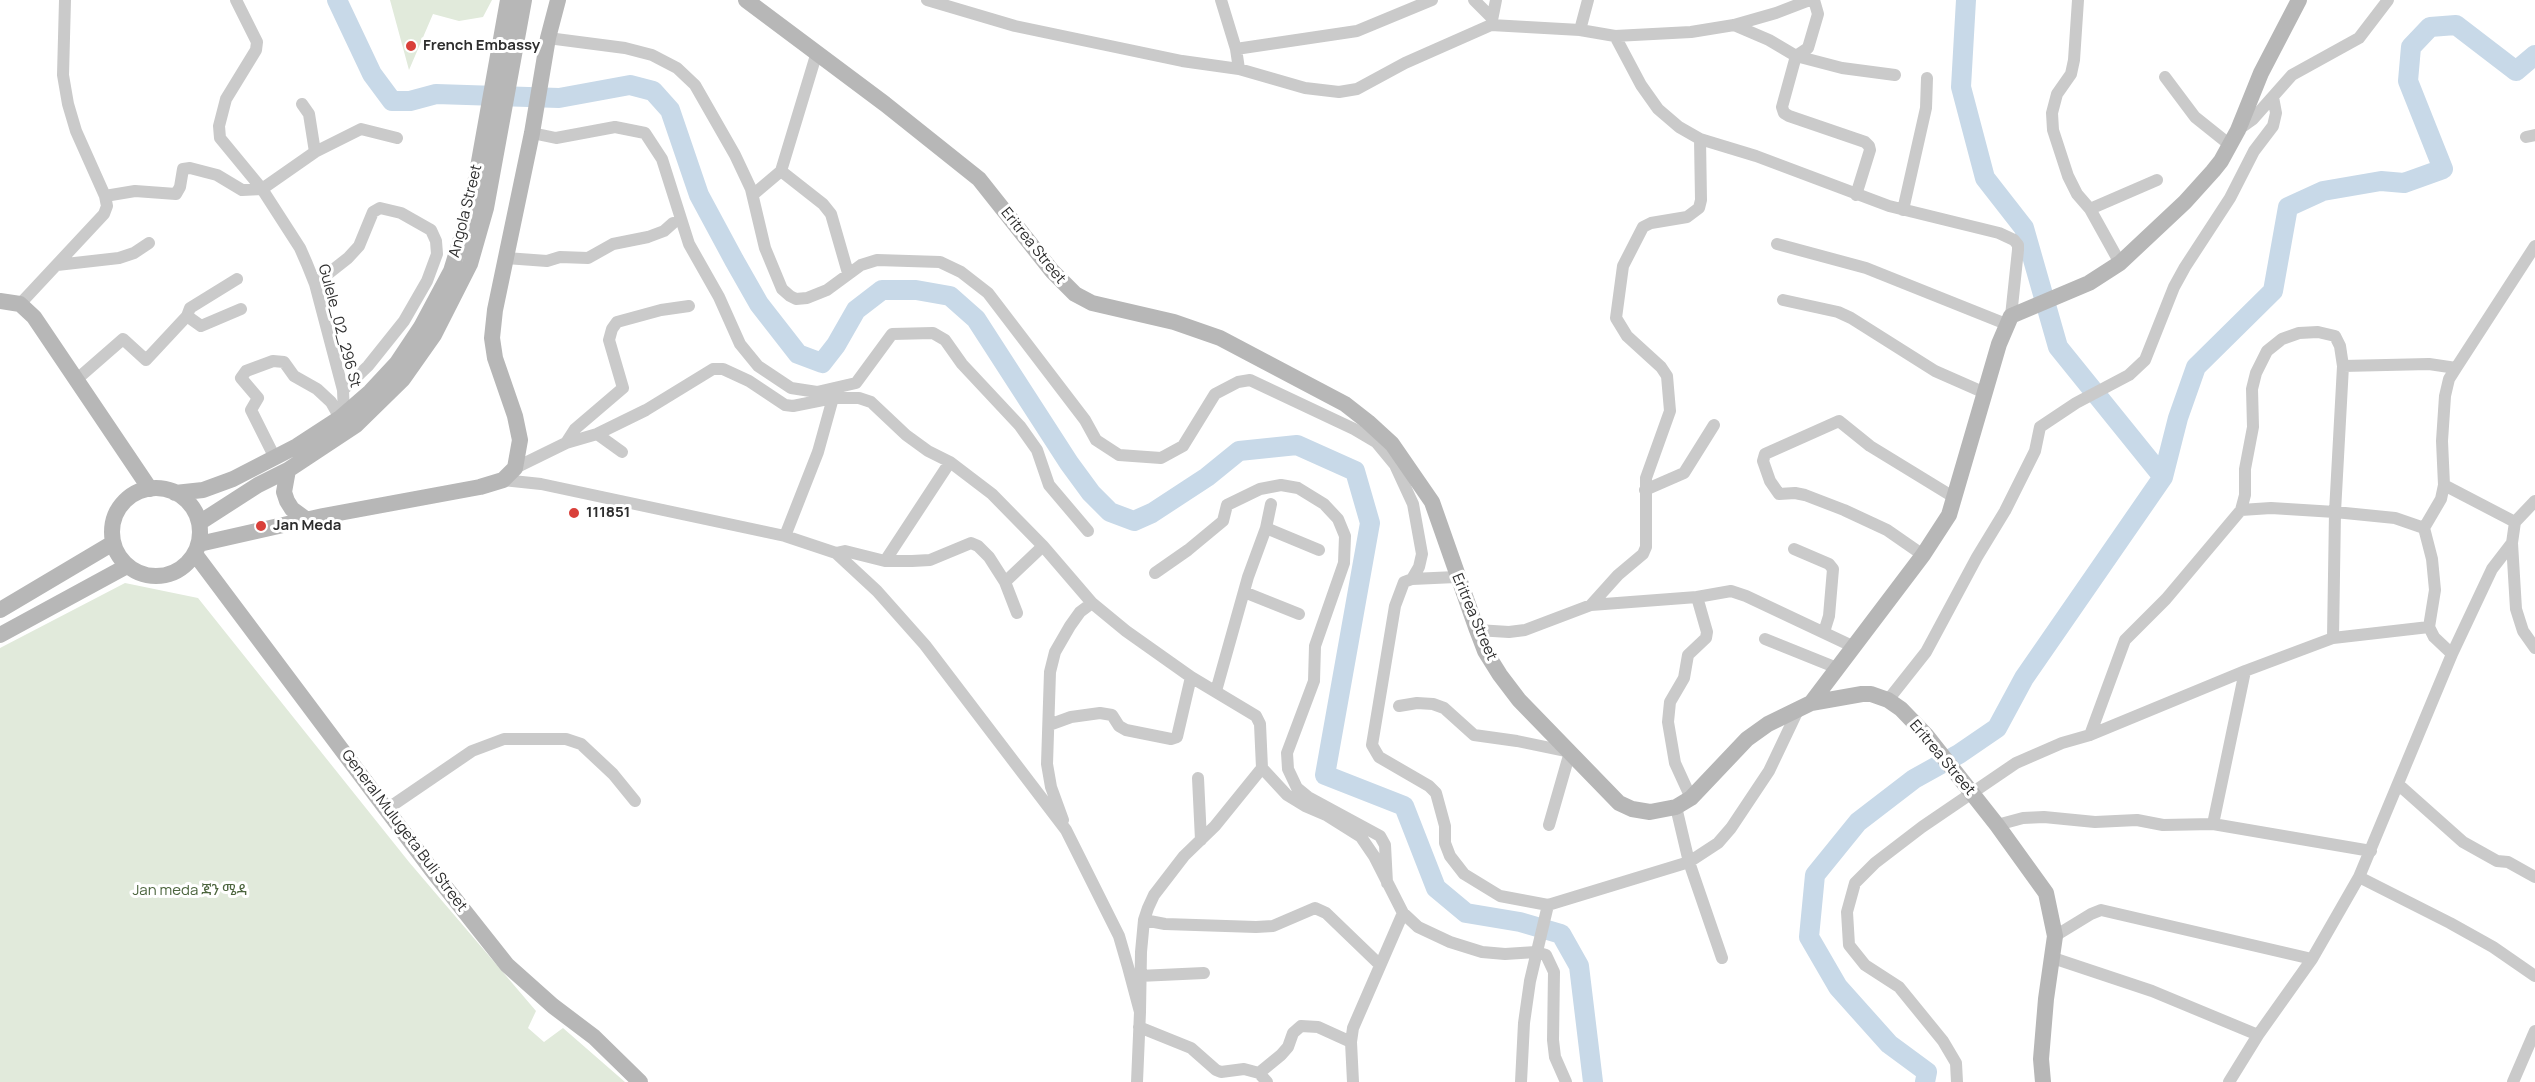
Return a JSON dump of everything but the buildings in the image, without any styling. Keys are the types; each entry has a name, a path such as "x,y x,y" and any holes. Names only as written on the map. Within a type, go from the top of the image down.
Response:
{"main road":[{"path":"518,3 499,143 486,208 470,264 434,335 404,379 275,458 215,486 175,493 150,489 138,492 120,507 113,525 113,543 118,555 127,566 138,573 165,576 178,571 197,549 307,520 480,487 509,474 520,440 515,416 495,358 492,338 548,38 558,0"},
{"name":"Eritrea Street","path":"746,0 817,52 979,179 1052,271 1075,294 1092,303 1174,322 1220,338 1345,404 1392,444 1415,474 1432,502 1456,577 1485,651 1512,692 1619,803 1632,809 1650,812 1676,807 1691,798 1747,739 1805,705 1862,694 1888,700 1901,709 1926,735 1971,792 2046,893 2055,936 2046,999 2041,1059 2043,1082"},
{"path":"1805,705 1837,668 1940,531 1955,498 2009,320 2034,306 2100,277 2121,263 2192,194 2221,161 2230,145 2282,28 2299,0"},
{"path":"0,301 20,304 34,317 150,489"},
{"path":"199,523 258,485 288,470 356,425 373,398"},
{"path":"288,470 284,492 287,501 292,509 307,520"},
{"path":"175,493 195,510 199,523 197,549"},
{"path":"0,610 113,543"},
{"name":"General Mulugeta Buli Street","path":"197,549 387,809 507,965 553,1006 594,1037 640,1082"},
{"path":"2,629 127,566"}],"street":[{"path":"20,304 104,214 107,206 105,196 76,131 68,104 63,75 65,0"},
{"name":"Gulele_02_296 St","path":"236,0 257,42 256,50 226,99 219,126 220,138 262,189 300,248 315,285 343,390 342,416"},
{"path":"927,0 1015,26 1182,61 1239,69 1305,88 1339,92 1357,89 1405,63 1492,22 1580,30 1615,36 1691,32 1734,25 1776,14 1812,0 1818,14 1808,48 1796,56 1782,107 1784,113 1865,142 1869,146 1870,150 1856,195"},
{"path":"1221,0 1236,49 1239,69"},
{"path":"1236,49 1358,31 1432,0"},
{"path":"1474,0 1492,22"},
{"path":"1492,22 1496,0"},
{"path":"1580,30 1588,0"},
{"path":"2079,0 2074,60 2071,74 2057,94 2052,113 2053,130 2068,176 2077,194 2090,208 2121,263"},
{"path":"2238,130 2253,119 2292,75 2359,38 2388,0"},
{"path":"1734,25 1769,40 1796,56 1842,68 1895,75"},
{"path":"1615,36 1641,85 1658,109 1679,127 1700,139 1756,156 1831,183 1856,195 1903,210 1999,233 2014,240 2018,245 2018,250 2009,320 1866,268 1777,244"},
{"path":"548,38 625,48 652,55 676,68 695,85 735,155 751,189 765,248 782,289 796,299 807,298 827,290 861,265 877,260 940,262 961,272 988,293 1085,420 1096,440 1119,455 1161,458 1183,446 1215,393 1238,381 1250,380 1354,429 1376,442 1395,465 1413,504 1422,554 1419,567 1412,579"},
{"path":"755,193 781,171 817,52"},
{"path":"2165,77 2195,117 2230,145"},
{"path":"1903,210 1926,108 1927,78"},
{"path":"1888,700 1926,652 1977,557 2005,511 2035,451 2040,427 2076,403 2129,375 2145,360 2174,287 2230,198 2254,151 2273,126 2276,113 2273,97"},
{"path":"302,104 309,114 315,152"},
{"path":"532,133 556,138 615,127 645,133 662,159 689,244 719,297 740,345 758,366 791,388 816,392 856,383 892,334 933,333 945,340 962,364 1020,426 1037,450 1050,485 1088,531"},
{"path":"105,196 135,192 176,194 180,187 183,169 190,168 218,175 242,190 262,189 315,152 361,129 397,138"},
{"path":"1591,605 1618,575 1643,554 1646,547 1646,478 1670,411 1667,376 1661,367 1621,329 1616,318 1623,266 1643,227 1652,223 1687,217 1699,208 1701,200 1700,139"},
{"path":"781,171 823,204 831,214 848,273"},
{"path":"2090,208 2157,180"},
{"path":"315,285 359,246 372,212 380,208 401,213 431,230 436,241 437,254 428,281 404,321 368,366 343,390"},
{"path":"506,258 547,261 560,257 588,258 613,244 648,237 664,231 673,223"},
{"path":"57,265 119,258 134,253 149,243"},
{"path":"2452,654 2438,642 2429,627 2435,590 2424,528 2441,499 2444,485 2442,441 2445,396 2449,379 2535,246"},
{"path":"76,380 123,339 146,360 187,316 190,308 237,279"},
{"path":"1783,300 1838,312 1935,371 1985,393"},
{"path":"566,442 575,429 623,388 609,340 617,322 661,310 689,306"},
{"path":"187,316 201,326 241,309"},
{"path":"2090,735 2126,639 2166,599 2241,510 2246,495 2245,469 2253,427 2252,389 2256,373 2267,351 2282,339 2299,333 2318,332 2335,336 2340,345 2343,366 2333,638"},
{"path":"275,458 251,410 258,398 241,378 246,371 273,361 284,362 294,376 316,389 342,416"},
{"path":"2343,366 2430,364 2456,368"},
{"path":"509,474 566,442 597,434 646,410 713,369 723,369 749,381 785,405 793,406 833,398 858,398 871,402 906,435 928,451 950,462 992,494 1043,546 1092,603 1191,677 1256,716 1260,724 1262,768 1242,795 1184,856 1154,895 1144,920 1139,976 1137,1082"},
{"path":"785,536 818,452 833,398"},
{"path":"1923,555 1887,530 1854,514 1805,495 1779,494 1770,481 1763,461 1765,454 1839,421 1870,446 1955,498"},
{"path":"1645,490 1684,473 1714,425"},
{"path":"597,434 622,452"},
{"path":"885,561 950,462"},
{"path":"509,474 541,484 785,536 836,553 877,591 925,645 1066,830"},
{"path":"1155,573 1223,521 1227,505 1260,489 1281,485 1298,488 1324,504 1338,519 1345,536 1344,563 1315,646 1314,681 1287,753 1288,769 1297,788 1308,797 1380,836 1385,845 1387,884"},
{"path":"2444,485 2515,522"},
{"path":"2535,501 2515,522 2512,543 2516,609 2523,631 2535,648"},
{"path":"1216,691 1254,558 1266,528 1271,504"},
{"path":"2241,510 2271,508 2336,512 2396,518 2424,528"},
{"path":"1266,528 1319,550"},
{"path":"836,553 844,551 885,561 930,560 971,543 978,546 989,557 1005,582 1017,613"},
{"path":"2229,1082 2258,1035 2312,959 2359,877 2452,654 2492,569 2512,543"},
{"path":"1005,582 1043,546"},
{"path":"1794,549 1829,564 1833,569 1829,616 1824,632"},
{"path":"1419,567 1430,578"},
{"path":"1456,577 1412,579 1404,582 1395,606 1372,745 1375,753 1390,765 1429,786 1436,793 1445,826 1445,843 1450,856 1464,874 1500,896 1547,908 1689,862 1718,843 1731,828 1769,771 1805,705"},
{"path":"1477,630 1509,632 1526,630 1591,605 1697,597 1731,591 1852,646"},
{"path":"1244,592 1299,614"},
{"path":"1691,798 1675,764 1668,722 1670,702 1684,678 1688,655 1706,638 1707,632 1697,597"},
{"path":"1092,603 1080,612 1055,652 1049,682 1047,764 1051,787 1066,830 1119,936 1140,1012"},
{"path":"1957,1082 1956,1063 1943,1041 1899,987 1865,965 1849,945 1847,912 1855,883 1875,863 1971,792 2016,763 2062,743 2090,735 2245,671 2333,638 2429,627"},
{"path":"1765,639 1837,668"},
{"path":"2213,824 2245,671"},
{"path":"1049,725 1071,717 1100,713 1112,715 1119,726 1125,730 1171,739 1176,737 1191,677"},
{"path":"1399,706 1417,703 1433,704 1444,708 1474,735 1570,752 1549,825"},
{"path":"387,809 472,751 504,739 566,739 581,744 613,774 635,801"},
{"path":"1262,768 1287,795 1334,819 1361,837 1374,856 1403,913 1418,927 1482,952 1505,954 1536,952 1546,956 1554,972 1555,1057 1566,1082"},
{"path":"1198,778 1201,840"},
{"path":"2398,785 2463,842 2497,861 2508,862 2535,877"},
{"path":"1676,807 1689,862 1722,958"},
{"path":"1997,825 2023,818 2044,817 2095,822 2137,820 2163,825 2213,824 2371,851"},
{"path":"2359,877 2450,922 2493,947 2535,976"},
{"path":"1144,920 1165,924 1273,926 1315,908 1326,913 1380,965"},
{"path":"1521,1082 1524,1023 1536,952 1547,908"},
{"path":"2055,936 2091,914 2102,910 2312,959"},
{"path":"1353,1082 1351,1042 1353,1028 1403,913"},
{"path":"2053,958 2152,991 2258,1035"},
{"path":"1139,976 1204,973"},
{"path":"1139,1027 1191,1048 1216,1070 1221,1072 1244,1069 1263,1077 1288,1047 1293,1033 1301,1026 1318,1027 1351,1042"},
{"path":"2513,1082 2535,1031"}],"green space":[{"name":"French Embassy","path":"390,0 492,0 483,17 459,21 433,14 409,70"},
{"name":"Jan meda ጃን ሜዳ","path":"125,583 198,598 409,862 536,1011 528,1028 544,1042 563,1028 625,1082 0,1082 0,648"}],"waterway":[{"path":"337,0 372,74 392,101 410,101 436,94 559,98 630,85 653,91 670,110 699,195 734,260 759,304 798,354 822,363 836,345 856,310 882,290 916,290 950,296 976,319 1069,463 1091,493 1110,512 1134,521 1152,513 1207,477 1239,451 1297,445 1355,471 1370,523 1325,775 1404,806 1436,888 1466,913 1520,922 1561,934 1579,966 1593,1082"},
{"path":"1966,0 1961,87 1985,178 2024,228 2058,347 2163,477"},
{"path":"1925,1082 1927,1072 1889,1044 1838,987 1809,937 1815,875 1858,822 1914,779 1959,754 1997,728 2024,678 2163,477 2178,418 2196,367 2273,291 2288,207 2323,191 2381,181 2404,183 2443,169 2408,81 2411,47 2430,27 2456,25 2516,71 2535,55"}],"place":[{"name":"French Embassy","path":"411,46"},
{"name":"111851","path":"574,513"},
{"name":"Jan Meda","path":"261,526"}]}
